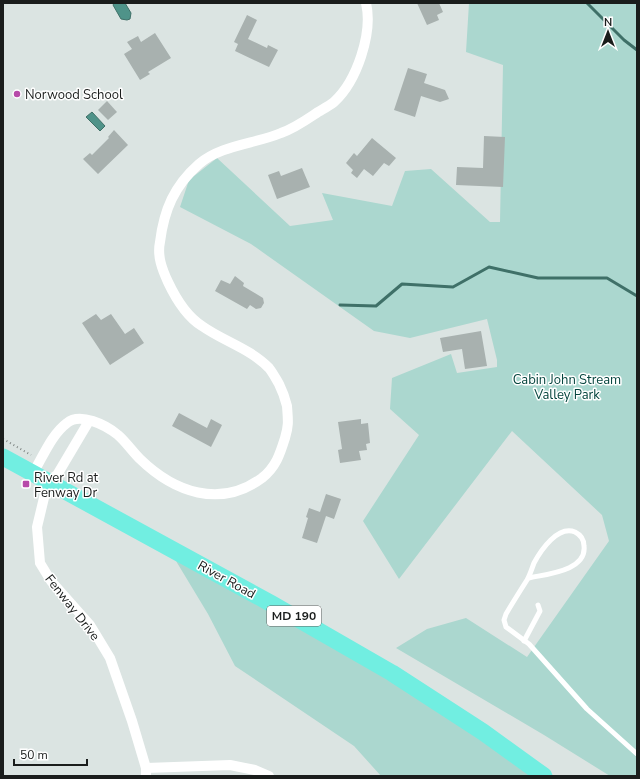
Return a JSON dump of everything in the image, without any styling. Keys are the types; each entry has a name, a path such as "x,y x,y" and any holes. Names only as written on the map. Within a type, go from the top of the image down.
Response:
{"main road":[{"name":"River Road","path":"3,457 272,604 392,673 484,732 544,776"}],"street":[{"path":"33,473 56,435 68,421 78,418 102,424 118,435 141,460 167,480 186,490 214,495 238,491 263,477 278,460 289,426 285,396 271,369 251,354 202,327 188,315 177,299 161,268 158,248 162,223 171,199 180,184 200,163 219,152 280,134 302,123 334,102 349,83 360,60 366,33 368,13 366,3"},
{"path":"48,481 57,475 89,421"},
{"name":"Fenway Drive","path":"48,481 37,527 40,563 51,581 90,625 110,658 132,721 146,772"},
{"path":"146,772 230,765 255,770 269,776"}],"lane":[{"path":"529,578 556,572 580,562 584,555 585,548 580,534 573,531 563,531 552,539 534,563 529,578 506,614 504,620 506,627 529,644 587,709 637,754"},
{"path":"524,641 540,611 538,605"}],"green space":[{"name":"Cabin John Stream Valley Park","path":"469,3 637,3 637,776 610,776 544,735 396,648 427,629 466,618 527,657 609,541 602,515 512,431 399,579 363,521 419,435 390,409 392,378 451,354 457,373 497,367 497,360 487,319 410,338 374,331 251,244 180,207 189,180 217,158 290,226 333,220 322,193 392,206 405,171 431,169 490,222 500,222 503,65 466,52"},
{"path":"176,561 272,604 544,776 381,776 354,746 235,666 208,614"}],"shaded area":[{"path":"114,3 125,3 131,13 130,19 121,19 113,5"},
{"path":"92,112 105,126 100,131 86,117"}],"building":[{"path":"417,3 439,3 443,12 437,15 439,20 427,25"},
{"path":"247,15 257,20 248,39 267,48 268,45 278,50 269,67 235,51 238,44 234,42"},
{"path":"155,33 171,58 148,72 150,74 140,80 124,54 132,49 127,42 138,36 141,42"},
{"path":"408,68 427,74 424,83 445,90 449,99 440,102 421,96 415,117 394,110"},
{"path":"107,101 117,112 108,120 98,110"},
{"path":"114,130 128,145 98,174 83,159 90,153 92,155 109,138 108,137"},
{"path":"484,136 505,137 503,187 456,185 457,167 483,168"},
{"path":"372,138 396,158 389,166 384,163 373,176 364,169 357,178 351,173 353,170 346,163 354,153 357,156"},
{"path":"302,168 310,187 277,199 268,175 279,171 281,176"},
{"path":"235,276 244,283 243,286 263,298 264,303 261,308 256,309 250,305 247,309 215,291 221,280 230,284"},
{"path":"96,314 101,320 111,314 125,334 134,328 144,343 110,365 82,323"},
{"path":"481,331 487,366 465,369 462,349 443,352 440,338"},
{"path":"179,413 207,428 211,419 222,425 211,447 172,426"},
{"path":"361,419 361,424 368,423 370,443 366,444 367,450 359,451 361,460 340,463 338,450 342,449 338,422"},
{"path":"326,494 341,499 334,519 326,516 317,543 302,538 308,518 306,517 309,508 320,512"}],"waterway":[{"path":"587,3 624,40 637,50"},
{"path":"340,305 376,306 402,284 453,287 489,267 538,278 607,278 637,296"}],"place":[{"name":"Norwood School","path":"17,94"},
{"name":"River Rd at Fenway Dr","path":"26,484"}]}
